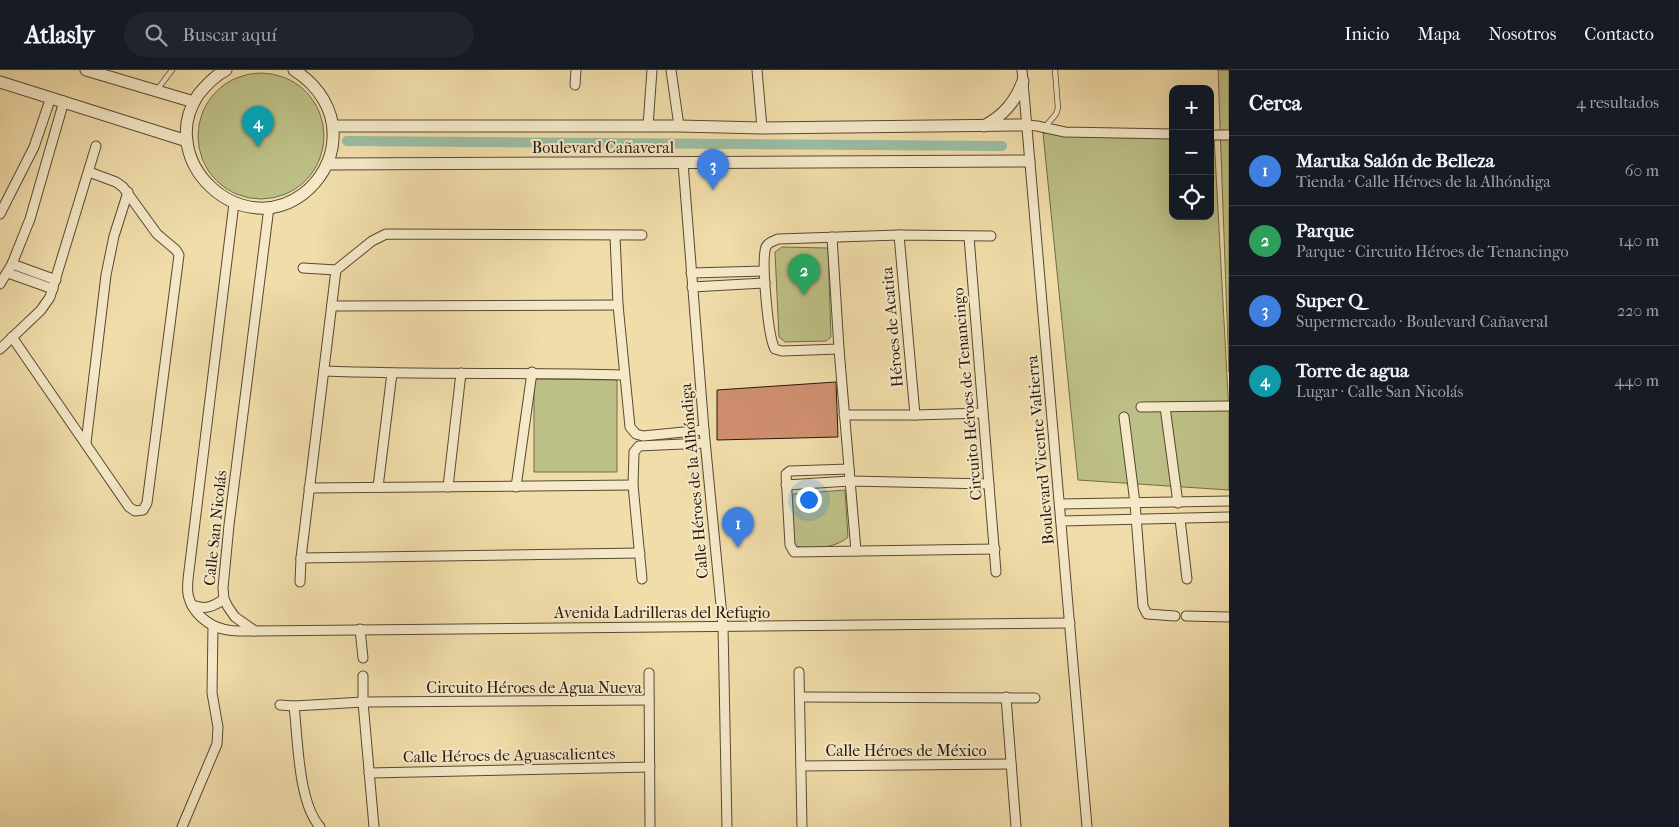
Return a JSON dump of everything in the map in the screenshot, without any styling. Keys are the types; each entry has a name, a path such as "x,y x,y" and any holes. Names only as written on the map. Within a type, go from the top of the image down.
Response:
{"street":[{"path":"86,70 194,102"},
{"path":"226,70 205,86 194,102 189,117 187,140 192,160 202,178 216,193 234,203 250,207 269,207 284,204 298,198 315,183 328,164 333,139 333,126 328,107 318,90 305,77 294,70"},
{"path":"576,70 576,85"},
{"path":"648,126 652,70"},
{"path":"671,70 679,126"},
{"path":"757,70 762,128"},
{"path":"982,127 1008,109 1017,96 1023,76"},
{"name":"Boulevard Vicente Valtierra","path":"1023,76 1088,827"},
{"path":"0,82 187,140"},
{"path":"0,214 34,147 51,97"},
{"path":"0,284 8,273 30,219 64,101"},
{"path":"1027,125 1065,132 1169,134"},
{"name":"Boulevard Cañaveral","path":"333,126 679,126 762,128 1027,125"},
{"path":"1214,135 1229,135"},
{"path":"0,349 46,303 53,290 96,146"},
{"name":"Boulevard Cañaveral","path":"328,164 1029,161"},
{"name":"Calle Héroes de la Alhóndiga","path":"683,163 705,443 723,626 727,827"},
{"path":"12,337 129,507 135,511 143,510 147,504 179,255 154,230 128,192 116,182 89,172"},
{"path":"86,443 106,275 114,236 128,192"},
{"name":"Calle San Nicolás","path":"213,626 198,614 192,605 188,592 189,571 234,203"},
{"name":"Calle San Nicolás","path":"255,631 236,617 228,608 224,599 223,588 269,207"},
{"path":"303,268 336,270 372,241 386,234 642,235"},
{"path":"839,349 782,351 775,349 770,338 764,271 766,246 778,238 899,235 991,236"},
{"name":"Héroes de Acatita","path":"899,235 915,415"},
{"path":"614,236 618,305 630,427 636,434 643,436 704,430"},
{"path":"832,237 848,469 856,551"},
{"name":"Circuito Héroes de Tenancingo","path":"969,237 996,572"},
{"path":"12,264 56,280"},
{"path":"300,582 309,488 336,270"},
{"path":"691,273 764,271"},
{"path":"8,273 53,290"},
{"path":"692,287 765,282"},
{"path":"332,306 618,305"},
{"path":"324,371 392,374 532,372 624,375"},
{"path":"516,487 532,372"},
{"path":"448,487 461,373"},
{"path":"378,487 392,374"},
{"path":"1141,407 1229,406"},
{"path":"1165,407 1178,502"},
{"path":"844,415 983,413"},
{"path":"1124,417 1135,503 1143,606 1147,614 1175,616"},
{"path":"642,579 633,486 634,452 639,446 705,443"},
{"path":"848,469 788,472 786,474 790,545 792,550 800,552 995,549"},
{"path":"786,486 850,481 989,484"},
{"path":"309,488 633,486"},
{"path":"1060,504 1229,501"},
{"path":"1061,522 1229,518"},
{"path":"1180,519 1187,579"},
{"path":"301,558 640,553"},
{"path":"192,605 206,608 224,599"},
{"path":"1186,616 1229,617"},
{"name":"Avenida Ladrilleras del Refugio","path":"255,631 1070,623"},
{"path":"182,827 217,744 218,727 212,693 213,626 224,630 255,631"},
{"path":"360,629 363,658"},
{"path":"799,672 802,827"},
{"path":"649,673 649,700"},
{"path":"363,676 363,702 374,827"},
{"path":"800,696 1035,698"},
{"path":"1006,697 1016,827"},
{"name":"Circuito Héroes de Agua Nueva","path":"280,705 294,706 363,702 649,700 650,827"},
{"path":"294,706 304,796 310,814 320,827"},
{"name":"Calle Héroes de México","path":"800,766 1011,764"},
{"name":"Calle Héroes de Aguascalientes","path":"369,773 650,768"}],"lane":[{"path":"157,90 172,70"},
{"path":"1045,127 1056,114 1058,108 1055,70"}],"green space":[{"path":"1218,70 1229,70 1229,372"},
{"path":"261,73 285,78 296,83 306,91 314,101 319,112 324,136 319,160 314,171 306,181 296,189 285,194 261,199 237,194 226,189 216,181 208,171 203,160 198,136 203,112 208,101 216,91 226,83 237,78"},
{"path":"1043,133 1169,136 1169,220 1214,220 1214,136 1229,413 1229,490 1078,480"},
{"path":"782,247 828,248 831,337 826,341 785,342 779,337 775,252"},
{"path":"534,379 617,380 617,472 534,472"},
{"path":"845,490 848,537 830,546 808,548 794,546 791,504 793,494"}],"building":[{"path":"836,382 838,437 717,440 717,390"}],"waterway":[{"path":"347,141 1002,146"}],"place":[{"name":"Torre de agua","path":"258,147"},
{"name":"Super Q","path":"713,190"},
{"name":"Parque","path":"804,295"},
{"name":"Maruka Salón de Belleza","path":"738,548"}]}
